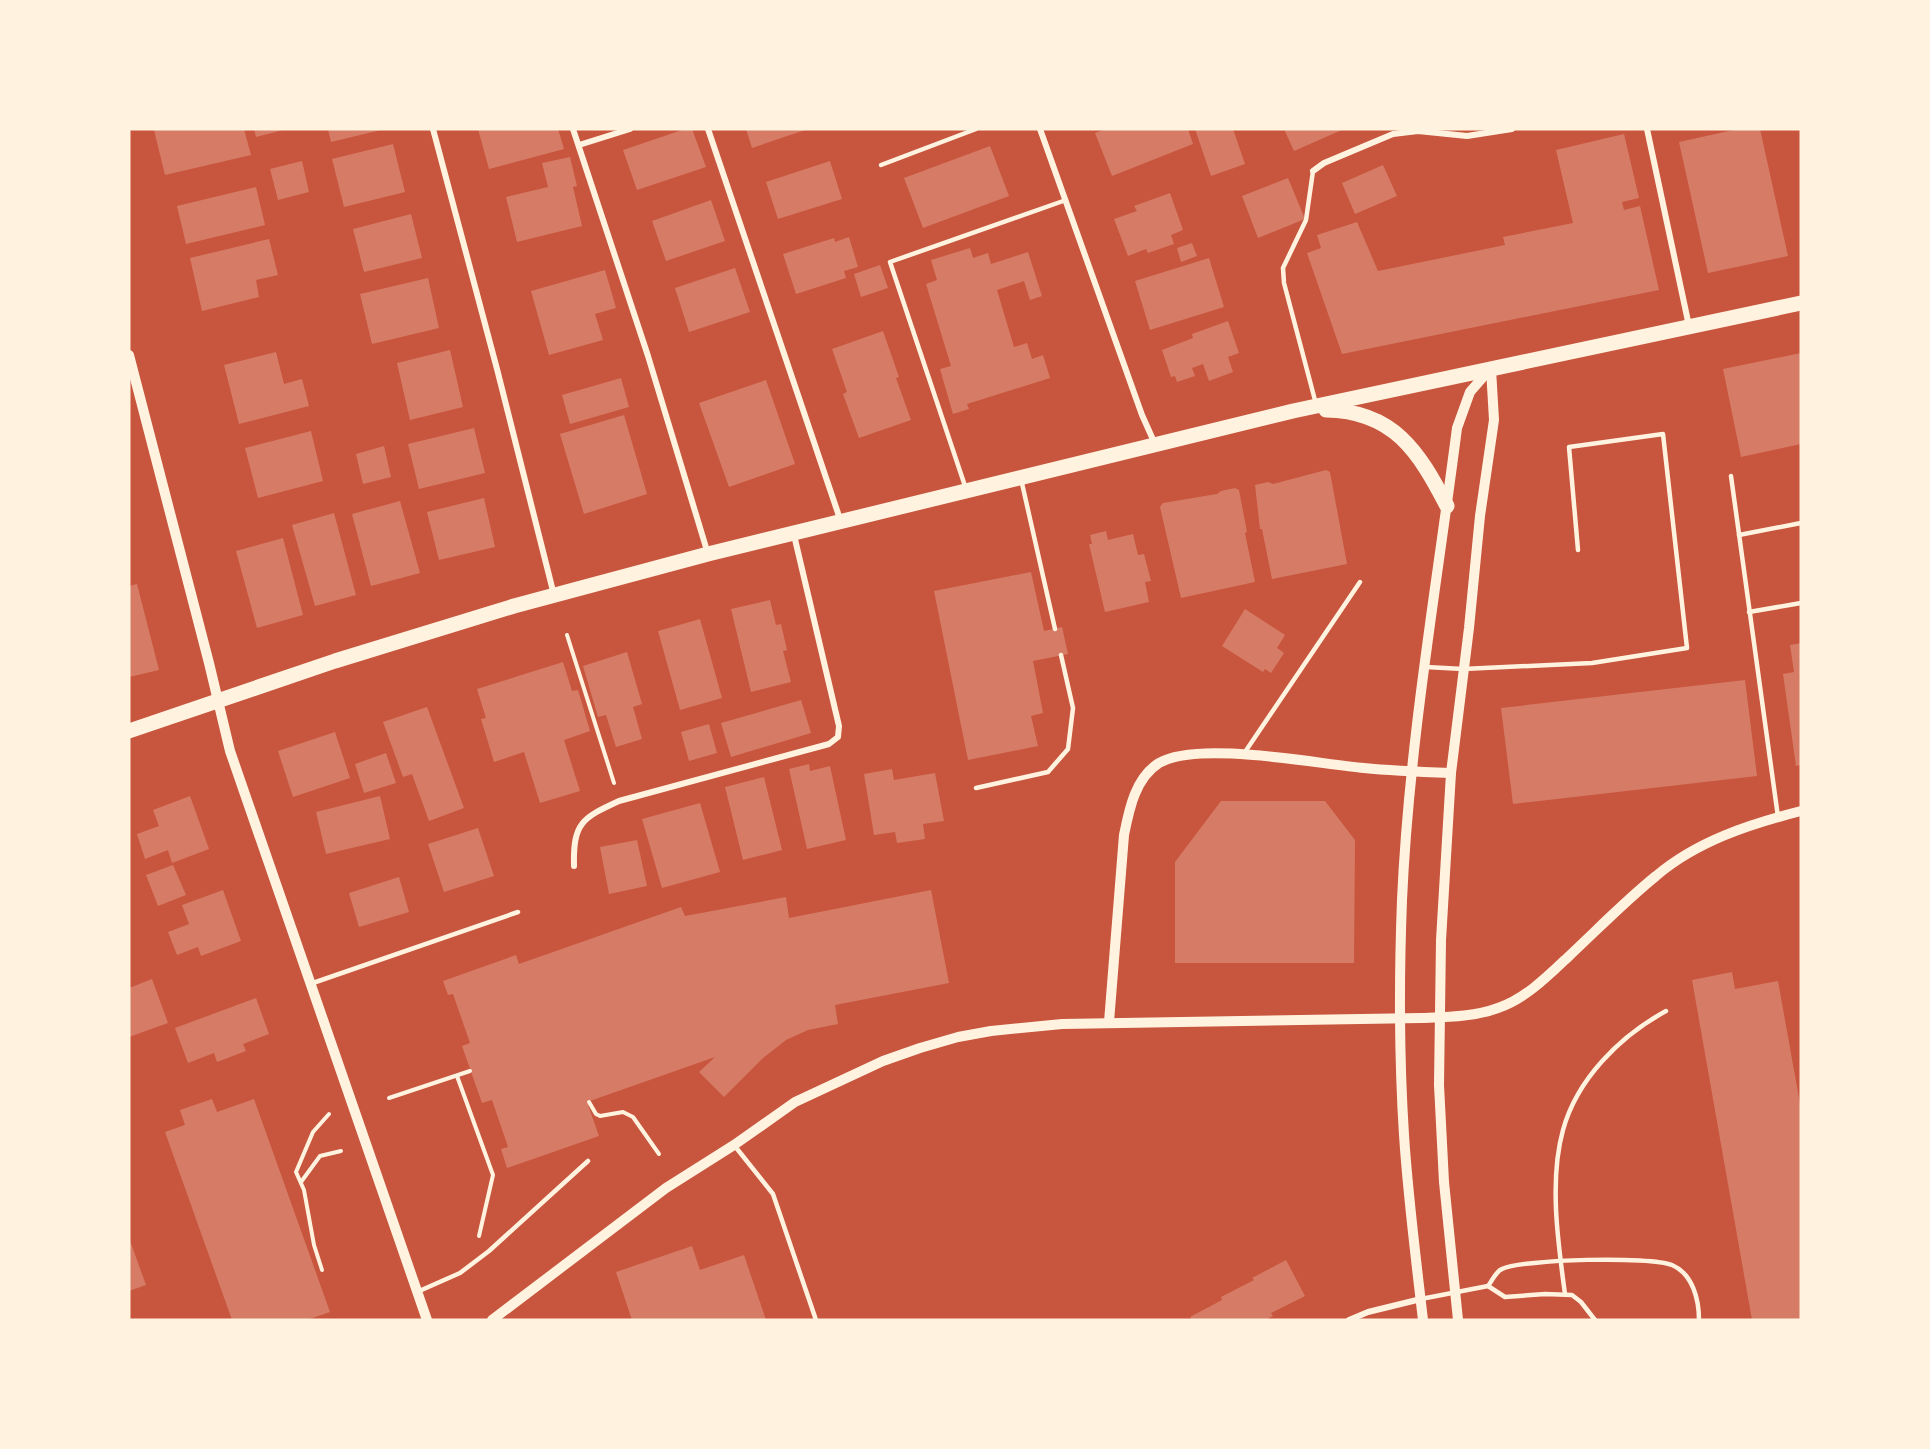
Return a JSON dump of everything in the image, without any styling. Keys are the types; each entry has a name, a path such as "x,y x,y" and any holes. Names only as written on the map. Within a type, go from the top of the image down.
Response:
{"main road":[{"path":"129,730 372,650 555,596 708,555 1293,411 1801,303"},
{"path":"1293,411 1344,411 1360,413 1375,420 1407,443 1429,471 1448,506"}],"street":[{"path":"433,129 555,596"},
{"path":"573,129 648,356 708,555"},
{"path":"579,145 630,129"},
{"path":"708,129 841,523"},
{"path":"1040,129 1142,415 1156,444"},
{"path":"1312,171 1324,163 1394,134 1418,131 1467,136 1512,129"},
{"path":"1647,129 1689,326"},
{"path":"129,356 230,751 427,1320"},
{"path":"1423,1320 1404,1137 1401,1085 1402,899 1412,772 1458,428 1470,392 1491,369"},
{"path":"1458,1320 1444,1182 1438,1085 1441,940 1451,773 1480,516 1494,420 1491,369"},
{"path":"574,866 574,846 579,829 588,816 619,801 829,744 838,737 839,726 794,534"},
{"path":"1109,1022 1121,857 1129,808 1136,791 1151,770 1169,759 1208,754 1244,755 1412,772 1451,773"},
{"path":"492,1320 666,1188 734,1145 795,1102 883,1061 958,1037 991,1031 1062,1024 1422,1018 1474,1014 1501,1007 1526,993 1548,975 1657,874 1695,850 1730,832 1801,811"},
{"path":"1349,1320 1368,1312 1421,1299"}],"lane":[{"path":"881,165 976,129"},
{"path":"1312,171 1306,220 1283,268 1284,283 1317,406"},
{"path":"967,491 890,262 1066,200"},
{"path":"1426,667 1463,669 1593,663 1687,648 1663,434 1569,447 1578,550"},
{"path":"1731,477 1778,817"},
{"path":"1021,479 1055,629"},
{"path":"1739,535 1801,523"},
{"path":"1244,755 1360,582"},
{"path":"1749,612 1801,603"},
{"path":"976,788 1048,772 1068,749 1073,708 1061,655"},
{"path":"310,984 518,912"},
{"path":"1565,1294 1557,1223 1557,1166 1562,1131 1568,1113 1577,1095 1604,1059 1644,1023 1666,1011"},
{"path":"734,1145 773,1194 816,1320"},
{"path":"417,1292 460,1273 489,1251 588,1161"},
{"path":"1421,1299 1488,1286 1500,1269 1519,1264 1644,1260 1673,1265 1691,1282 1698,1301 1699,1320"},
{"path":"1488,1286 1504,1297 1572,1295 1581,1302 1594,1320"}],"path":[{"path":"567,634 619,801"},
{"path":"389,1098 470,1071"},
{"path":"457,1076 492,1175 478,1234 489,1251"},
{"path":"589,1102 596,1114 600,1116 623,1112 633,1117 659,1154"},
{"path":"322,1270 314,1245 301,1182 296,1172 313,1132 329,1114"},
{"path":"301,1182 320,1156 342,1151"},
{"path":"307,1248 314,1245"}],"building":[{"path":"244,129 251,155 165,175 154,130"},
{"path":"254,129 283,129 283,130 256,137"},
{"path":"328,129 381,129 381,130 331,142"},
{"path":"478,129 558,129 564,149 489,169"},
{"path":"685,129 692,129 706,167 637,190 623,150"},
{"path":"746,129 808,129 752,148"},
{"path":"1106,129 1188,129 1193,144 1112,176 1095,133"},
{"path":"1195,129 1233,129 1245,164 1211,176"},
{"path":"1284,129 1344,129 1294,151"},
{"path":"1738,129 1760,129 1788,256 1708,273 1679,142"},
{"path":"1624,134 1639,198 1622,202 1624,210 1640,206 1659,290 1342,354 1307,253 1321,248 1317,235 1357,222 1378,271 1505,245 1503,237 1573,223 1556,150"},
{"path":"393,144 405,192 344,207 332,159"},
{"path":"990,146 1009,196 923,228 904,178"},
{"path":"570,157 577,186 573,187 582,226 517,242 506,197 548,187 542,163"},
{"path":"302,161 309,192 278,200 270,169"},
{"path":"830,161 842,199 778,219 766,182"},
{"path":"1383,165 1397,196 1355,214 1342,183"},
{"path":"1288,178 1305,219 1258,238 1242,196"},
{"path":"256,187 265,225 186,244 177,206"},
{"path":"1170,193 1183,230 1171,235 1174,244 1148,253 1146,249 1128,256 1114,219 1137,211 1134,206"},
{"path":"711,200 725,241 666,261 652,221"},
{"path":"411,214 422,258 364,272 353,229"},
{"path":"849,237 858,267 844,271 846,278 796,294 783,254 834,238 835,242"},
{"path":"269,239 278,275 256,280 259,297 202,311 190,258"},
{"path":"1192,243 1197,256 1181,262 1177,248"},
{"path":"970,248 973,258 988,253 991,264 1028,252 1042,296 1030,300 1024,281 997,290 1014,347 1027,343 1032,359 1043,355 1050,378 967,404 969,409 953,414 940,369 951,366 926,284 937,280 931,260"},
{"path":"1209,258 1224,307 1150,330 1135,281"},
{"path":"880,265 888,288 861,297 854,274"},
{"path":"735,268 750,312 689,332 675,288"},
{"path":"605,270 616,308 595,314 603,340 549,355 531,291"},
{"path":"428,278 439,328 372,344 360,294"},
{"path":"1228,321 1239,353 1228,357 1233,372 1209,381 1203,364 1192,368 1195,376 1177,382 1175,376 1171,377 1162,350 1193,338 1192,334"},
{"path":"883,331 911,420 859,438 843,394 847,392 832,349"},
{"path":"450,350 463,407 410,420 397,363"},
{"path":"276,352 284,384 302,379 309,406 239,424 224,365"},
{"path":"1801,353 1801,444 1741,457 1723,369"},
{"path":"621,378 629,407 570,424 562,395"},
{"path":"766,380 795,464 729,487 699,403"},
{"path":"624,415 647,494 584,514 560,434"},
{"path":"474,428 485,473 419,489 408,444"},
{"path":"311,431 323,481 258,498 245,448"},
{"path":"384,446 391,477 363,484 356,454"},
{"path":"1326,470 1330,472 1347,564 1272,579 1262,529 1260,529 1255,485 1268,482 1273,484"},
{"path":"1235,488 1239,490 1255,582 1181,598 1160,507 1163,503 1217,494"},
{"path":"484,498 495,547 439,560 427,512"},
{"path":"400,501 420,573 371,586 352,514"},
{"path":"334,513 356,595 315,606 292,525"},
{"path":"1106,531 1108,540 1133,534 1138,555 1144,554 1151,581 1145,582 1149,602 1105,612 1089,544 1092,544 1090,535"},
{"path":"283,538 303,615 257,628 236,551"},
{"path":"1031,572 1044,631 1062,627 1068,654 1033,661 1043,713 1031,716 1038,746 968,760 934,591"},
{"path":"137,584 159,670 129,677 129,586"},
{"path":"770,600 776,625 781,624 787,650 783,651 791,682 751,692 731,609"},
{"path":"1245,609 1285,635 1277,648 1284,653 1271,673 1265,669 1263,672 1222,646"},
{"path":"700,619 722,698 680,710 658,631"},
{"path":"1801,643 1801,765 1796,766 1783,674 1794,672 1790,645"},
{"path":"627,652 642,704 633,707 642,739 616,747 606,715 598,717 583,666"},
{"path":"563,662 572,691 578,690 590,731 564,740 580,791 540,803 524,752 494,762 481,719 486,718 477,689"},
{"path":"1745,680 1757,776 1513,804 1501,708"},
{"path":"801,700 811,733 731,757 721,723"},
{"path":"427,707 464,808 429,821 412,774 403,777 383,722"},
{"path":"709,724 717,753 689,761 681,732"},
{"path":"335,732 350,778 293,797 278,751"},
{"path":"386,753 396,783 364,793 355,764"},
{"path":"809,764 810,771 830,766 846,840 807,849 789,769"},
{"path":"892,769 894,780 935,773 944,821 923,824 925,839 897,843 895,832 874,835 864,774"},
{"path":"764,777 782,850 743,860 725,787"},
{"path":"190,796 209,849 172,863 168,850 145,859 137,834 159,826 153,810"},
{"path":"380,796 390,839 326,854 316,812"},
{"path":"1221,801 1325,801 1355,840 1354,963 1175,963 1175,862"},
{"path":"700,803 720,872 662,888 642,819"},
{"path":"478,828 494,876 444,892 428,844"},
{"path":"637,840 647,886 609,894 600,847"},
{"path":"173,865 186,895 158,906 146,875"},
{"path":"399,877 409,912 359,927 349,893"},
{"path":"223,890 241,941 201,956 198,947 177,955 168,932 189,924 182,905"},
{"path":"931,890 949,983 835,1005 838,1024 808,1030 786,1040 763,1058 724,1097 699,1072 715,1057 587,1102 599,1136 507,1168 501,1149 508,1147 492,1100 482,1103 462,1046 470,1043 453,994 448,995 443,981 516,955 519,964 681,907 685,916 786,897 789,918"},
{"path":"1732,972 1735,989 1778,981 1801,1109 1801,1320 1752,1320 1692,980"},
{"path":"152,979 168,1023 129,1037 129,988"},
{"path":"256,998 269,1034 243,1044 246,1051 217,1062 214,1053 188,1063 175,1028"},
{"path":"212,1099 217,1112 254,1099 330,1312 307,1320 232,1320 165,1132 185,1125 180,1110"},
{"path":"129,1238 146,1285 129,1291"},
{"path":"692,1246 700,1270 744,1255 766,1320 632,1320 616,1272"},
{"path":"1286,1260 1305,1296 1271,1313 1273,1316 1265,1320 1192,1320 1190,1317 1254,1280 1252,1278"}]}
